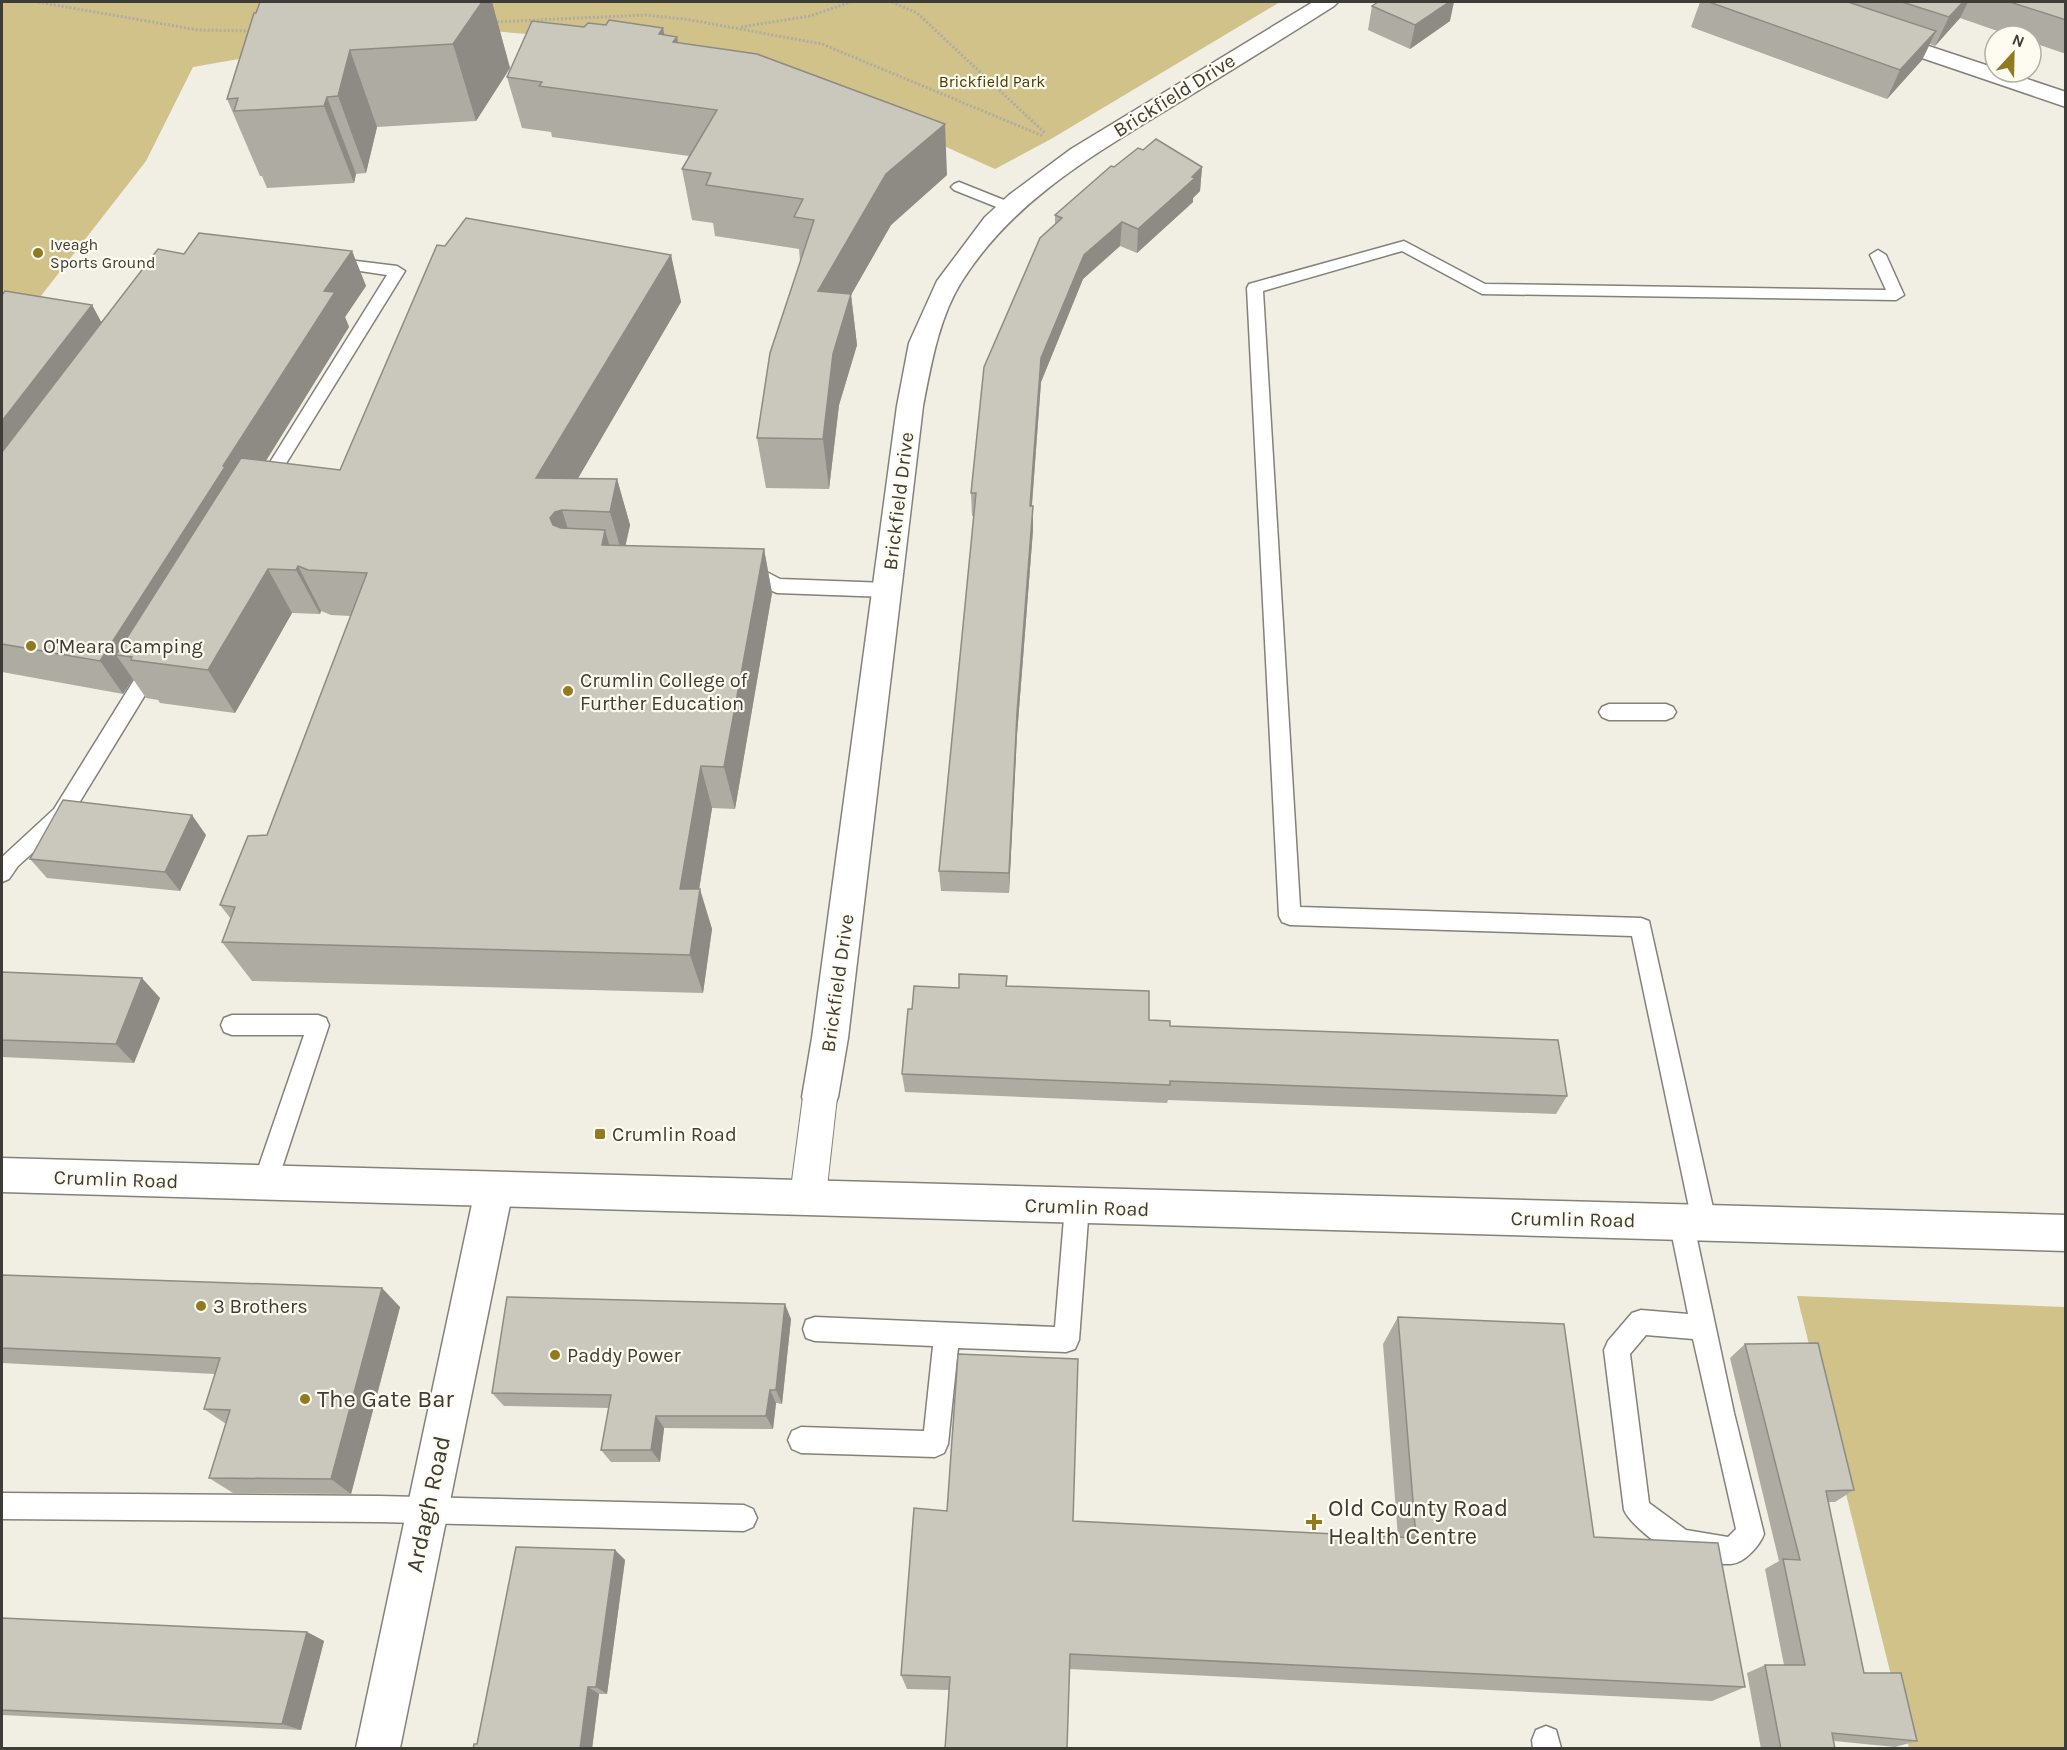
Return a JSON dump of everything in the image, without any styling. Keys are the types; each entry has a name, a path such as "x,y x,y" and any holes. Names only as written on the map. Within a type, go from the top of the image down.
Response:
{"street":[{"name":"Brickfield Drive","path":"808,1196 910,406 922,344 949,281 994,222 1009,207 1079,154 1327,2"},
{"path":"1868,32 2066,100"},
{"name":"Crumlin Road","path":"2,1175 2066,1233"},
{"name":"Ardagh Road","path":"378,1749 494,1190"}],"lane":[{"path":"959,187 1009,207"},
{"path":"1702,1327 1641,1322 1617,1350 1637,1510 1681,1543 1732,1551 1751,1534 1702,1327 1692,1221 1641,927 1290,916 1254,288 1404,246 1482,289 1896,295 1878,255"},
{"path":"253,504 397,271 315,261"},
{"path":"728,571 751,572 777,586 886,590"},
{"path":"5,863 61,815 163,650"},
{"path":"1609,712 1666,712"},
{"path":"232,1025 318,1025 266,1183"},
{"path":"815,1329 1066,1340 1077,1206"},
{"path":"801,1440 935,1444 947,1334"},
{"path":"2,1506 427,1510 744,1518"}],"path":[{"path":"38,2 198,30 259,30"},
{"path":"738,27 810,16 851,2"},
{"path":"493,22 646,15 738,27 836,48 1051,139 917,13 892,2"}],"green space":[{"name":"Brickfield Park","path":"2,2 1280,2 1051,139 995,169 731,50 427,26 193,67 146,161 2,346"},
{"path":"1797,1296 2065,1307 2065,1748 1909,1748"}],"building":[{"path":"260,2 482,2 453,44 350,50 338,96 327,97 324,106 234,111 238,98 227,99 254,13"},
{"path":"1378,2 1449,2 1415,25 1372,6"},
{"path":"1709,2 1848,2 1936,31 1900,70"},
{"path":"1902,2 1963,2 1949,17"},
{"path":"2010,2 2066,2 2066,20"},
{"path":"609,20 663,28 659,34 677,37 673,42 757,54 945,124 886,174 818,291 851,294 833,354 823,439 757,438 770,353 814,220 794,217 803,199 706,185 711,173 682,169 717,110 539,86 542,82 507,77 532,21 584,27 588,23 606,25"},
{"path":"1156,139 1202,167 1192,177 1195,178 1138,229 1122,222 1084,255 1041,358 1030,506 1033,506 1017,713 1009,873 939,871 976,493 971,493 984,367 1040,238 1062,218 1055,215 1111,166 1114,167 1138,148 1143,150"},
{"path":"466,218 671,255 536,478 617,479 610,512 562,510 555,512 550,518 553,525 561,528 605,530 602,545 764,549 724,767 701,766 680,889 700,889 690,955 222,942 235,907 220,905 248,836 267,835 367,573 308,570 298,566 296,570 268,569 208,670 131,660 132,657 116,655 241,458 340,470 437,245 445,246"},
{"path":"199,233 352,251 324,291 335,292 100,661 2,644 2,452 158,249 184,254"},
{"path":"5,291 92,305 2,421 2,295"},
{"path":"63,800 192,815 165,872 30,859"},
{"path":"2,972 142,978 116,1044 2,1040"},
{"path":"959,974 1007,976 1006,986 1149,991 1149,1020 1170,1021 1170,1026 1558,1040 1567,1096 1170,1081 1170,1085 902,1074 908,1009 912,1009 914,986 959,988"},
{"path":"2,1275 382,1288 331,1479 209,1478 230,1410 204,1409 220,1358 2,1348"},
{"path":"507,1297 785,1304 776,1390 770,1390 766,1416 656,1416 651,1450 601,1450 611,1395 492,1393"},
{"path":"1398,1317 1564,1324 1594,1537 1718,1543 1745,1687 1070,1654 1067,1749 945,1749 950,1677 901,1675 914,1508 947,1511 958,1354 1078,1359 1073,1521 1416,1538"},
{"path":"1818,1343 1854,1490 1826,1491 1864,1673 1901,1673 1917,1741 1832,1733 1835,1749 1781,1749 1765,1665 1805,1665 1783,1559 1800,1560 1745,1344"},
{"path":"516,1547 615,1550 596,1687 588,1687 580,1749 473,1749 474,1744 477,1744"},
{"path":"2,1618 307,1632 282,1724 2,1710"}],"place":[{"name":"Iveagh Sports Ground","path":"38,253"},
{"name":"O'Meara Camping","path":"31,646"},
{"name":"Crumlin College of Further Education","path":"568,691"},
{"name":"Crumlin Road","path":"600,1134"},
{"name":"3 Brothers","path":"201,1306"},
{"name":"Paddy Power","path":"555,1355"},
{"name":"The Gate Bar","path":"305,1399"},
{"name":"Old County Road Health Centre","path":"1314,1522"}]}
